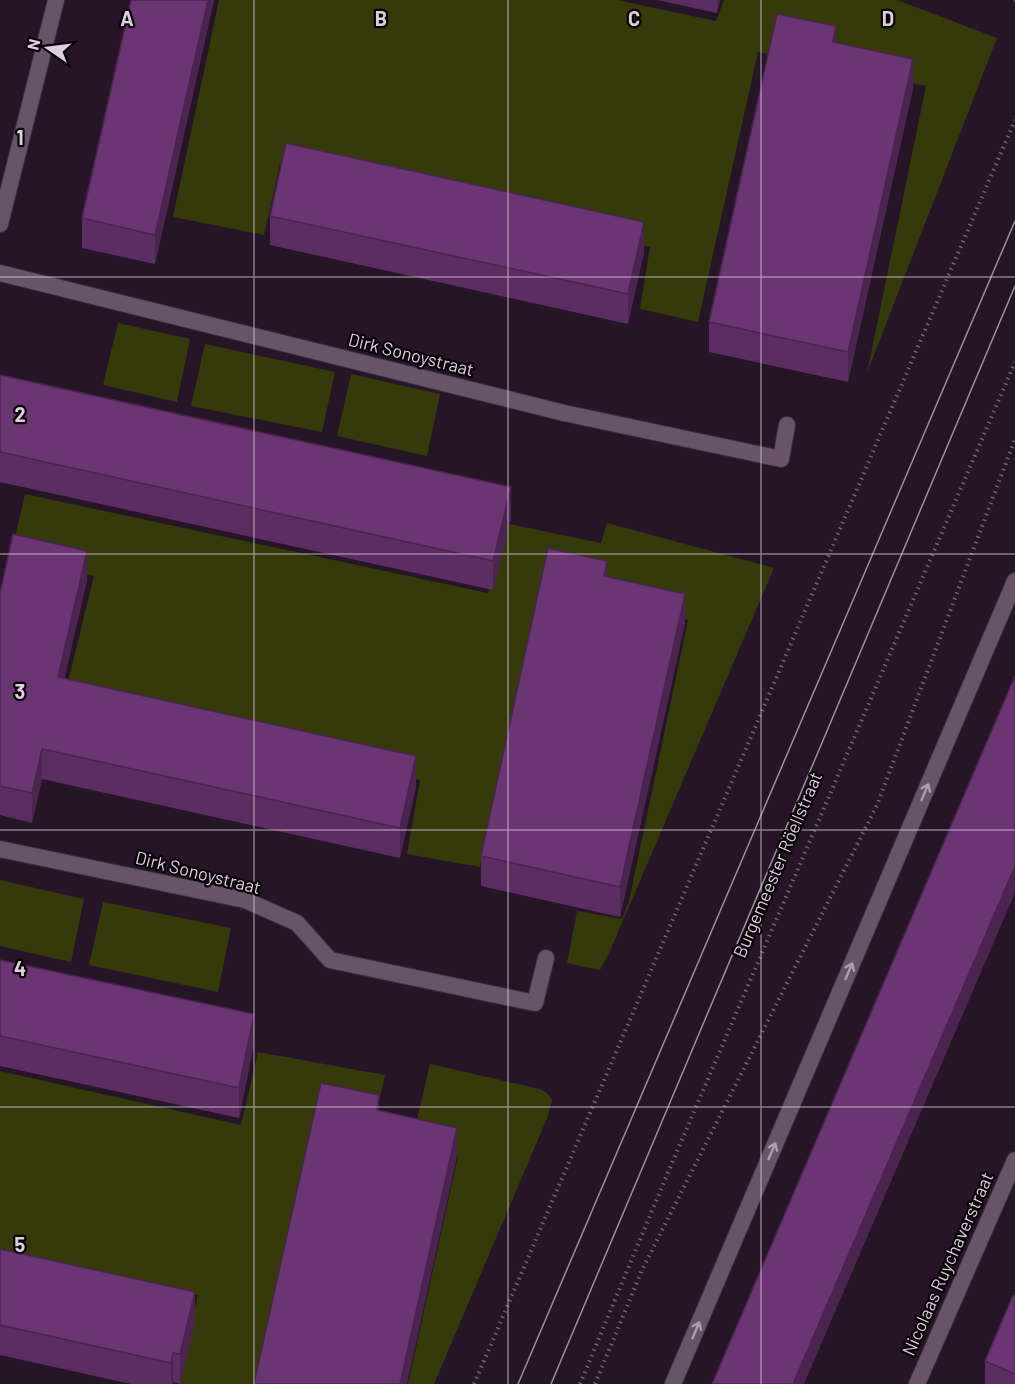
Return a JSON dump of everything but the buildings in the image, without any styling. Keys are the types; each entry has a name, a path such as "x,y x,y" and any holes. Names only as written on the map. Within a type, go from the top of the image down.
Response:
{"street":[{"path":"0,224 56,0"},
{"name":"Dirk Sonoystraat","path":"0,273 564,413 781,459 787,425"},
{"path":"673,1384 1015,581"},
{"name":"Dirk Sonoystraat","path":"0,849 245,900 297,923 330,960 535,1003 546,958"},
{"name":"Nicolaas Ruychaverstraat","path":"917,1384 1015,1160"}],"path":[{"path":"474,1384 1015,120"},
{"name":"Burgemeester Röellstraat","path":"580,1384 1015,362"},
{"path":"595,1384 642,1270 877,805 1015,439"}],"green space":[{"path":"219,0 617,0 716,21 724,0 897,0 997,38 867,373 926,86 758,52 698,322 640,309 650,247 280,164 264,235 173,217"},
{"path":"118,323 190,339 177,402 103,385"},
{"path":"205,344 335,372 322,432 191,406"},
{"path":"351,374 440,394 427,456 337,436"},
{"path":"25,494 488,593 509,524 601,543 607,523 774,568 600,970 567,963 577,911 622,919 629,901 688,620 541,586 480,867 407,854 420,780 63,702 94,576 11,555"},
{"path":"0,880 84,899 71,962 0,946"},
{"path":"103,902 231,928 218,992 89,965"},
{"path":"258,1052 385,1075 375,1120 258,1384 178,1384 198,1295 161,1287 0,1273 0,1071 241,1125"},
{"path":"430,1064 540,1089 552,1100 548,1116 434,1384 408,1384 458,1156 411,1145"}],"tram line":[{"path":"518,1384 1015,221"},
{"path":"551,1384 1015,286"}]}
